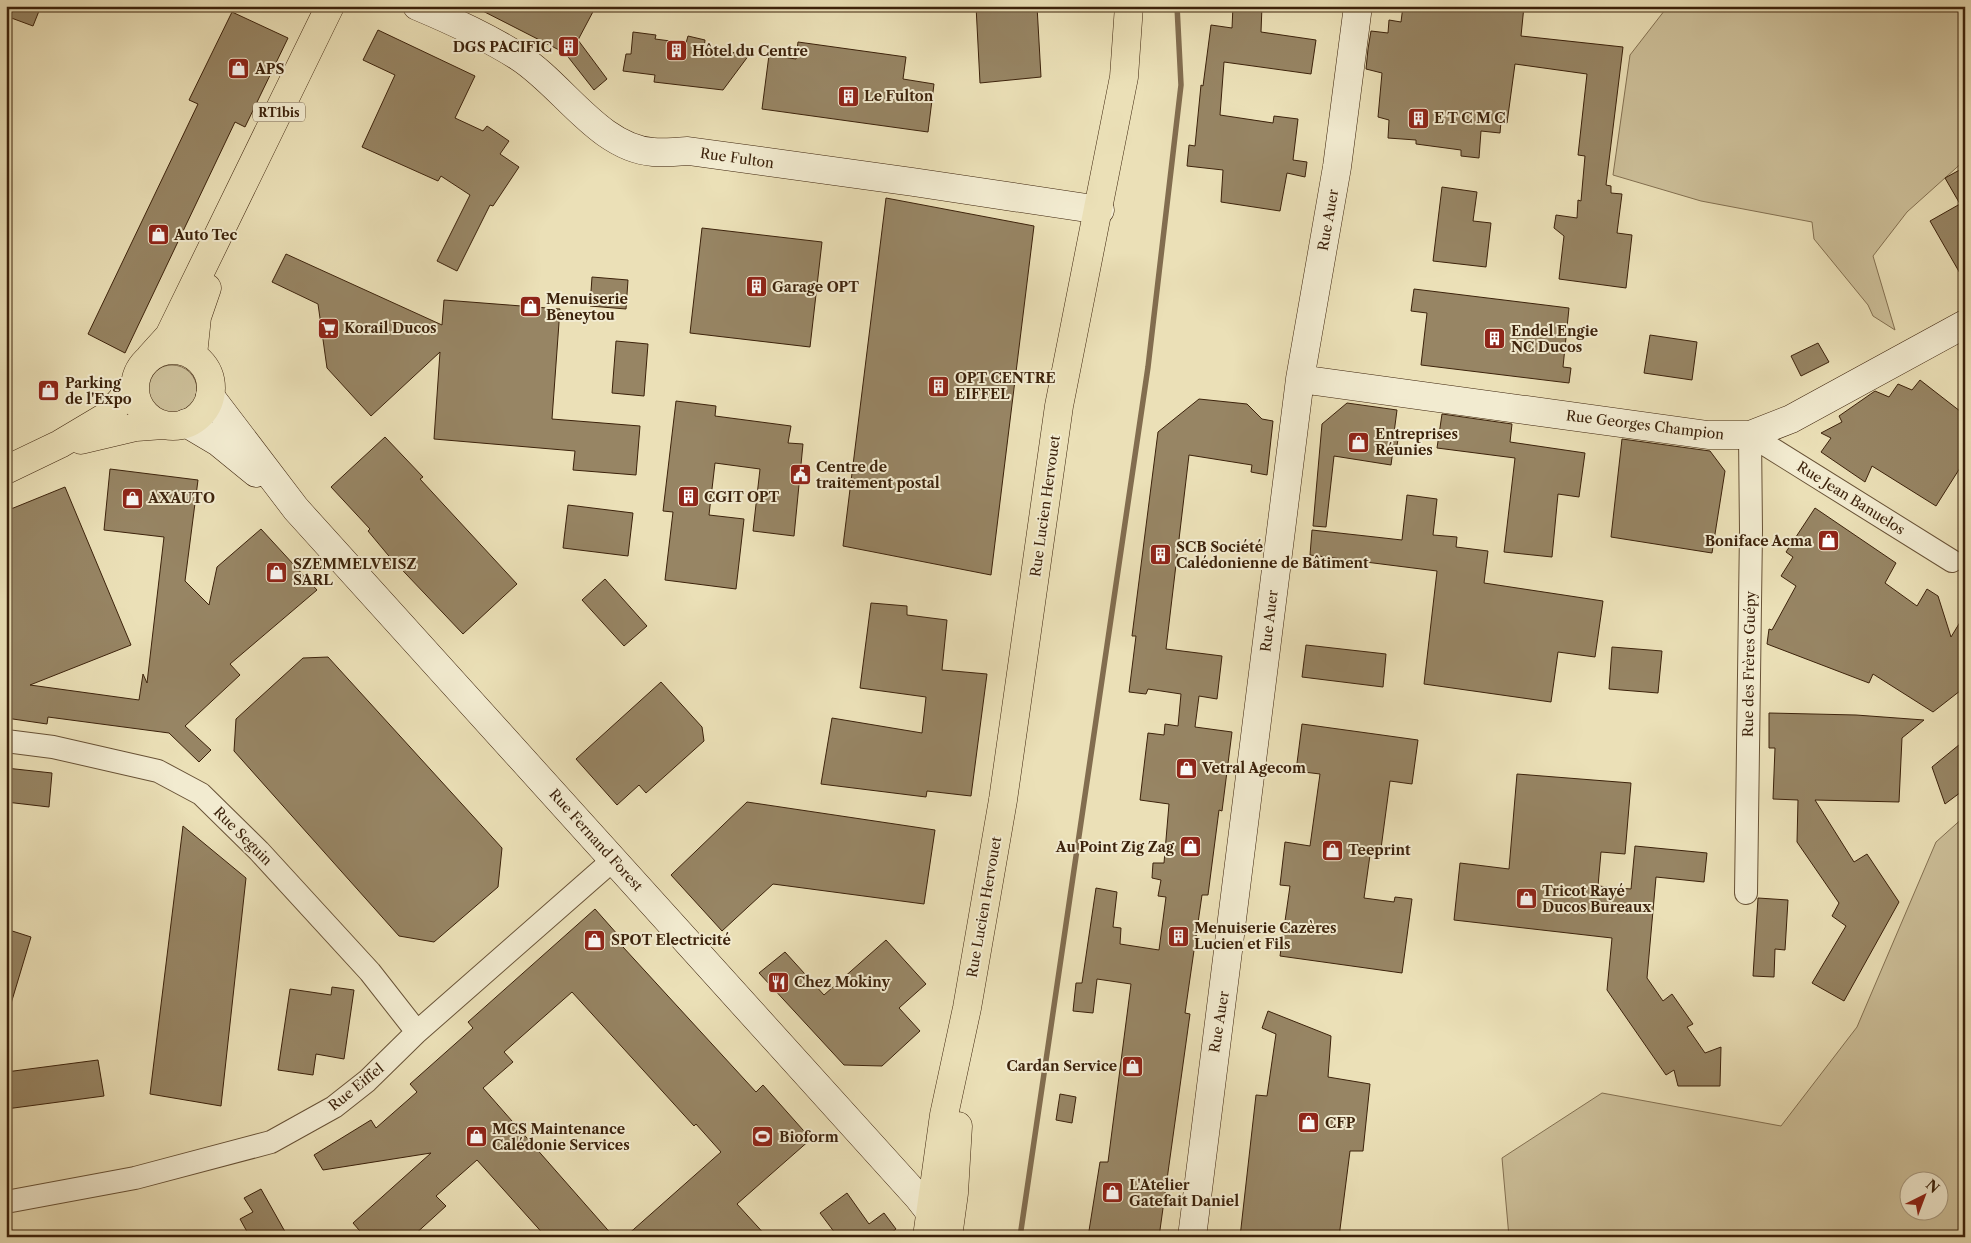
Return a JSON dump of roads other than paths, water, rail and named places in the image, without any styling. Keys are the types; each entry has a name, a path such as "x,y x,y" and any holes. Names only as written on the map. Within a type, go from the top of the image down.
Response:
{"main road":[{"name":"RT1bis","path":"150,357 169,336 330,6"},
{"name":"Rue Lucien Hervouet","path":"928,1224 936,1164 967,1008 1003,800 1059,406 1100,210 1124,77 1129,6"},
{"name":"RT1bis","path":"193,355 197,317 221,247 226,217"},
{"path":"6,470 60,444 106,416 134,386 138,371 150,357 166,350 178,350 193,355 207,370 211,383 210,396 200,414 175,424 136,427 60,444"},
{"path":"134,386 140,407 148,417 175,424"},
{"name":"Rue Lucien Hervouet","path":"948,1237 954,1193 967,1008"}],"street":[{"name":"Rue Fulton","path":"417,6 519,57 562,92 590,123 622,143 652,152 688,152 913,182 1100,210"},
{"name":"Rue Auer","path":"1192,1237 1300,379 1337,167 1358,6"},
{"name":"Rue Georges Champion","path":"1300,379 1708,435 1750,435 1791,419 1965,324"},
{"name":"Rue Fernand Forest","path":"210,396 296,509 895,1172 928,1224 939,1237"},
{"name":"Rue Fernand Forest","path":"175,424 218,442 296,509"},
{"name":"Rue Jean Banuelos","path":"1750,435 1952,561"},
{"name":"Rue des Frères Guépy","path":"1746,893 1751,531 1750,435"},
{"name":"Rue Seguin","path":"6,741 53,747 158,772 201,794 260,851 363,965 417,1032"},
{"name":"Rue Eiffel","path":"6,1202 135,1178 271,1142 334,1107 367,1081 417,1032 613,860"},
{"path":"895,1172 924,1172 936,1164"}],"waterway":[{"path":"1020,1237 1148,367 1181,85 1177,6"}],"place":[{"name":"DGS PACIFIC","path":"568,47"},
{"name":"Hôtel du Centre","path":"676,51"},
{"name":"APS","path":"239,69"},
{"name":"Le Fulton","path":"848,96"},
{"name":"E T C M C","path":"1418,118"},
{"name":"Auto Tec","path":"158,235"},
{"name":"Garage OPT","path":"756,287"},
{"name":"Menuiserie Beneytou","path":"530,307"},
{"name":"Korail Ducos","path":"328,328"},
{"name":"Endel Engie NC Ducos","path":"1495,339"},
{"name":"OPT CENTRE EIFFEL","path":"939,386"},
{"name":"Parking de l'Expo","path":"49,391"},
{"name":"Entreprises Réunies","path":"1359,442"},
{"name":"Centre de traitement postal","path":"800,475"},
{"name":"CGIT OPT","path":"688,497"},
{"name":"AXAUTO","path":"132,498"},
{"name":"Boniface Acma","path":"1828,541"},
{"name":"SCB Société Calédonienne de Bâtiment","path":"1160,555"},
{"name":"SZEMMELVEISZ SARL","path":"277,572"},
{"name":"Vetral Agecom","path":"1186,768"},
{"name":"Au Point Zig Zag","path":"1190,847"},
{"name":"Teeprint","path":"1332,850"},
{"name":"Tricot Rayé Ducos Bureaux","path":"1526,899"},
{"name":"Menuiserie Cazères Lucien et Fils","path":"1178,936"},
{"name":"SPOT Electricité","path":"595,940"},
{"name":"Chez Mokiny","path":"778,982"},
{"name":"Cardan Service","path":"1133,1066"},
{"name":"CFP","path":"1309,1123"},
{"name":"MCS Maintenance Calédonie Services","path":"476,1137"},
{"name":"Bioform","path":"763,1137"},
{"name":"L'Atelier Gatefait Daniel","path":"1113,1193"}]}
